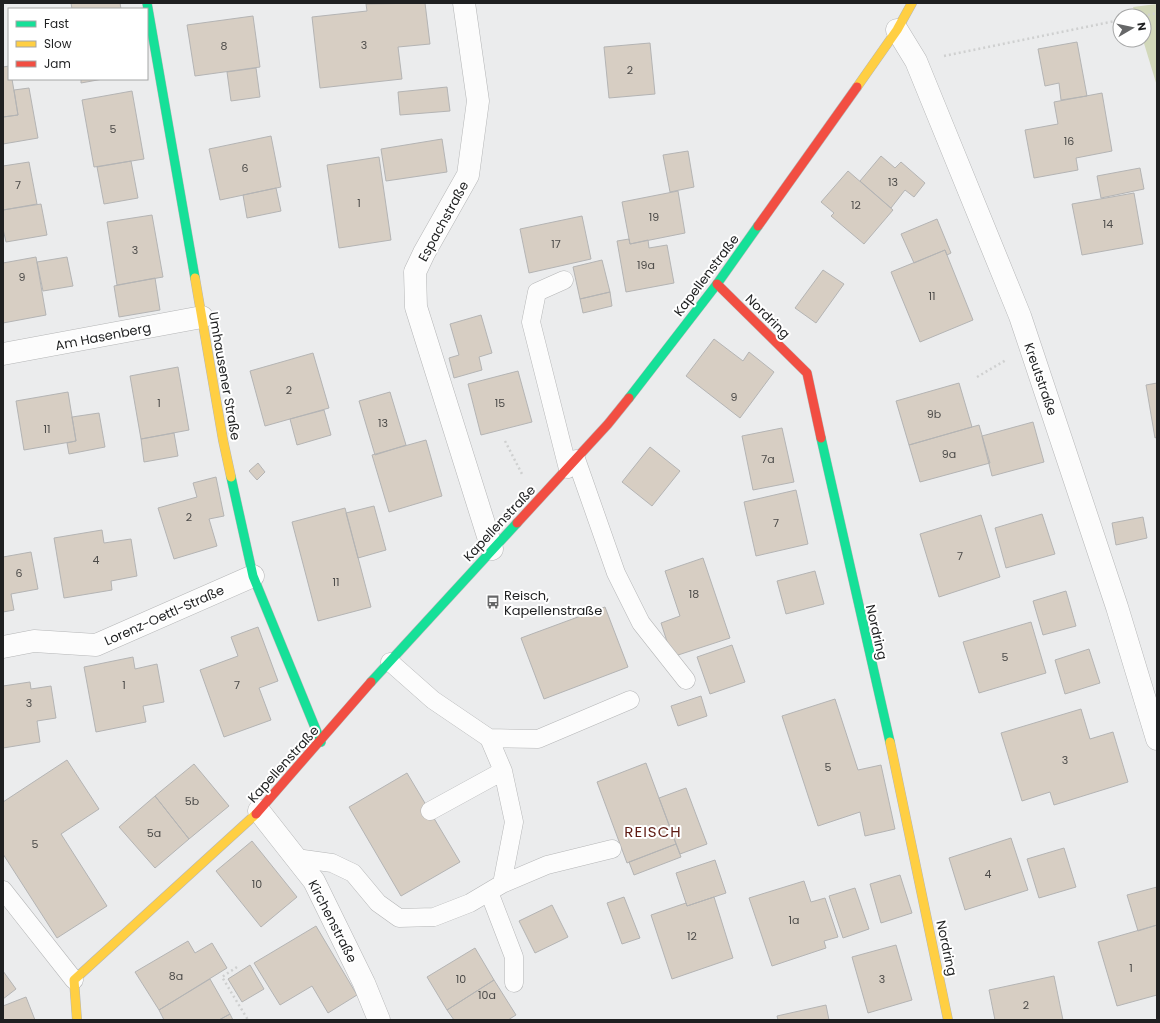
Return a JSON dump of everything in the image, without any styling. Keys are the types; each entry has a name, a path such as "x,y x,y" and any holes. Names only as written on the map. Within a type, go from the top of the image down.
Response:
{"street":[{"name":"Espachstraße","path":"464,3 478,101 468,175 424,253 415,272 416,307 492,549"},
{"name":"Kapellenstraße","path":"74,980 259,811 390,662 613,418 717,284 897,30 912,3"},
{"name":"Umhausener Straße","path":"148,9 223,440 253,576 321,742"},
{"name":"Kreutstraße","path":"897,30 916,62 1020,316 1117,607 1157,739"},
{"name":"Nordring","path":"717,284 807,373 856,597 890,740 948,1020"},
{"name":"Am Hasenberg","path":"3,354 202,317"},
{"name":"Lorenz-Oettl-Straße","path":"3,647 34,641 96,645 253,576"},
{"name":"Kirchenstraße","path":"259,811 314,881 364,983 379,1020"},
{"path":"74,980 77,1020"}],"lane":[{"path":"564,280 537,292 531,322 572,464 616,573 641,623 686,680"},
{"path":"390,662 433,700 489,738 503,771 514,822 496,888 514,958 514,983"},
{"path":"489,738 538,739 630,700"},
{"path":"430,811 503,771"},
{"path":"296,858 332,863 353,873 378,903 399,918 434,917 470,902 496,888 547,865 612,849"},
{"path":"3,890 74,980"}],"path":[{"path":"916,62 1112,22"},
{"path":"505,441 537,501"},
{"path":"237,967 222,977 248,1020"}],"green space":[{"path":"1157,4 1157,86 1145,48 1152,48 1152,8 1133,7"}],"building":[{"path":"71,3 120,3 121,8 72,8"},
{"path":"425,3 430,44 398,47 402,79 320,88 312,17 367,11 366,4"},
{"path":"253,16 260,67 195,76 187,25"},
{"path":"1077,42 1087,96 1061,100 1059,83 1045,86 1038,49"},
{"path":"650,43 655,94 609,98 604,47"},
{"path":"8,66 8,80 12,80 18,115 3,117 3,67"},
{"path":"256,68 260,97 231,101 227,72"},
{"path":"81,80 98,80 81,83"},
{"path":"447,87 450,111 400,115 398,92"},
{"path":"29,88 38,138 3,144 3,117 18,115 14,90"},
{"path":"132,91 144,159 94,167 82,100"},
{"path":"1102,93 1112,151 1076,158 1078,170 1034,178 1025,130 1058,124 1054,102"},
{"path":"271,136 281,187 220,200 209,149"},
{"path":"442,139 447,172 386,181 381,149"},
{"path":"688,151 694,187 670,192 663,155"},
{"path":"881,156 895,168 901,162 925,183 914,197 905,190 891,208 860,181"},
{"path":"379,157 391,240 339,248 327,165"},
{"path":"131,161 138,198 104,204 97,167"},
{"path":"29,162 37,204 3,210 3,166"},
{"path":"1140,168 1144,189 1101,198 1097,176"},
{"path":"848,171 893,210 864,244 831,216 834,213 821,202"},
{"path":"276,188 281,211 247,218 243,195"},
{"path":"678,191 685,233 630,244 622,202"},
{"path":"1134,193 1143,244 1082,255 1072,204"},
{"path":"41,204 47,235 6,242 3,229 3,210"},
{"path":"152,215 163,277 117,285 107,222"},
{"path":"582,216 591,259 529,273 520,229"},
{"path":"937,219 951,253 947,255 945,250 914,263 901,234"},
{"path":"629,239 630,244 648,240 649,248 667,245 674,283 626,292 617,241"},
{"path":"945,250 973,320 920,342 891,272"},
{"path":"36,257 46,315 3,323 3,263"},
{"path":"67,257 73,286 43,291 37,262"},
{"path":"602,260 610,292 580,299 573,267"},
{"path":"823,270 844,284 816,323 795,308"},
{"path":"155,278 160,310 119,317 114,286"},
{"path":"610,292 612,306 583,313 580,299"},
{"path":"481,315 492,353 479,357 482,370 454,378 449,358 459,355 450,324"},
{"path":"714,339 743,361 749,352 774,372 740,418 686,376"},
{"path":"313,353 329,408 265,426 250,371"},
{"path":"178,367 189,430 141,439 130,376"},
{"path":"518,371 532,422 481,435 468,384"},
{"path":"959,383 972,427 909,445 896,401"},
{"path":"1157,383 1157,437 1155,438 1146,385"},
{"path":"68,392 76,441 24,450 16,401"},
{"path":"390,392 406,445 375,455 359,401"},
{"path":"324,410 331,435 297,445 290,419"},
{"path":"99,413 105,447 69,454 67,443 76,441 72,417"},
{"path":"1033,422 1044,462 992,476 982,436"},
{"path":"979,425 990,463 920,482 909,445"},
{"path":"782,428 794,482 753,490 742,436"},
{"path":"174,433 178,456 144,462 141,439"},
{"path":"426,440 442,496 389,512 372,455"},
{"path":"650,447 680,471 652,506 622,482"},
{"path":"258,463 265,472 257,480 249,471"},
{"path":"216,477 224,516 209,519 217,546 174,559 158,508 197,497 193,483"},
{"path":"796,490 808,544 756,556 744,502"},
{"path":"374,506 386,550 358,558 346,513"},
{"path":"345,508 371,607 318,621 292,522"},
{"path":"1042,514 1055,554 1006,568 995,528"},
{"path":"981,515 1000,577 939,597 920,534"},
{"path":"1143,517 1147,538 1116,545 1112,523"},
{"path":"102,530 104,543 131,539 137,576 111,581 112,590 64,598 54,538"},
{"path":"31,552 38,589 11,594 14,610 3,612 3,557"},
{"path":"703,558 730,638 672,657 661,623 680,616 665,571"},
{"path":"815,571 824,604 786,614 777,581"},
{"path":"1066,591 1076,626 1043,635 1033,601"},
{"path":"605,607 628,667 544,699 521,638"},
{"path":"1031,622 1046,673 979,693 963,642"},
{"path":"258,627 278,681 259,688 271,720 224,737 200,670 238,656 231,637"},
{"path":"732,645 745,682 710,694 697,657"},
{"path":"1089,649 1100,683 1065,694 1055,660"},
{"path":"133,657 135,669 157,664 164,702 143,706 146,722 96,732 84,667"},
{"path":"30,682 31,689 51,686 56,718 37,721 40,742 3,748 3,686"},
{"path":"701,696 707,716 678,726 671,706"},
{"path":"835,699 858,770 881,765 895,829 865,836 860,812 818,826 782,716"},
{"path":"1081,709 1090,739 1113,732 1128,782 1054,805 1050,792 1022,801 1001,733"},
{"path":"67,760 99,809 61,834 107,906 57,938 3,854 3,802"},
{"path":"646,763 676,844 627,863 597,782"},
{"path":"194,764 229,806 189,839 155,796"},
{"path":"407,773 460,862 401,896 349,807"},
{"path":"686,788 707,844 680,854 659,798"},
{"path":"155,796 189,839 155,868 119,827"},
{"path":"1011,838 1028,890 965,910 949,858"},
{"path":"252,841 297,897 261,927 216,871"},
{"path":"676,844 681,857 634,875 629,862"},
{"path":"1064,848 1076,887 1039,898 1027,859"},
{"path":"715,860 726,893 687,906 676,873"},
{"path":"900,875 912,913 881,923 870,884"},
{"path":"804,881 811,902 825,898 838,937 824,941 826,948 772,966 749,898"},
{"path":"1157,887 1157,925 1138,931 1127,895"},
{"path":"855,888 869,929 843,938 829,896"},
{"path":"624,897 640,938 622,944 607,903"},
{"path":"714,897 733,958 672,979 651,915 686,903 687,906"},
{"path":"552,905 568,937 535,953 519,921"},
{"path":"1157,925 1157,995 1117,1006 1098,942"},
{"path":"316,926 357,995 328,1013 312,986 280,1005 254,963"},
{"path":"188,941 195,953 212,943 227,968 159,1010 135,972"},
{"path":"896,945 912,1000 868,1013 852,957"},
{"path":"475,948 494,980 447,1010 427,977"},
{"path":"250,965 264,989 242,1002 228,979"},
{"path":"3,971 16,989 3,999"},
{"path":"1054,976 1063,1020 995,1020 989,990"},
{"path":"210,979 230,1014 219,1020 164,1020 159,1010"},
{"path":"494,980 516,1015 508,1020 454,1020 447,1010"},
{"path":"26,997 35,1020 3,1020 3,1006"},
{"path":"826,1005 829,1020 778,1020 777,1016"},
{"path":"230,1014 233,1020 219,1020"}],"traffic: fast":[{"path":"147,3 148,8"},
{"path":"148,9 195,278"},
{"path":"629,398 717,284 758,226"},
{"path":"821,438 890,742"},
{"path":"231,477 253,576 321,742"},
{"path":"371,682 517,523"}],"traffic: slow":[{"path":"857,87 897,30 912,3"},
{"path":"195,278 223,440 231,477"},
{"path":"890,742 948,1020"},
{"path":"77,1020 74,980 256,814"}],"traffic: jam":[{"path":"758,226 857,87"},
{"path":"717,284 807,373 821,438"},
{"path":"517,523 608,424 629,398"},
{"path":"256,814 371,682"}],"place":[{"name":"Reisch, Kapellenstraße","path":"493,602"}],"district":[{"name":"REISCH","path":"653,832"}]}
